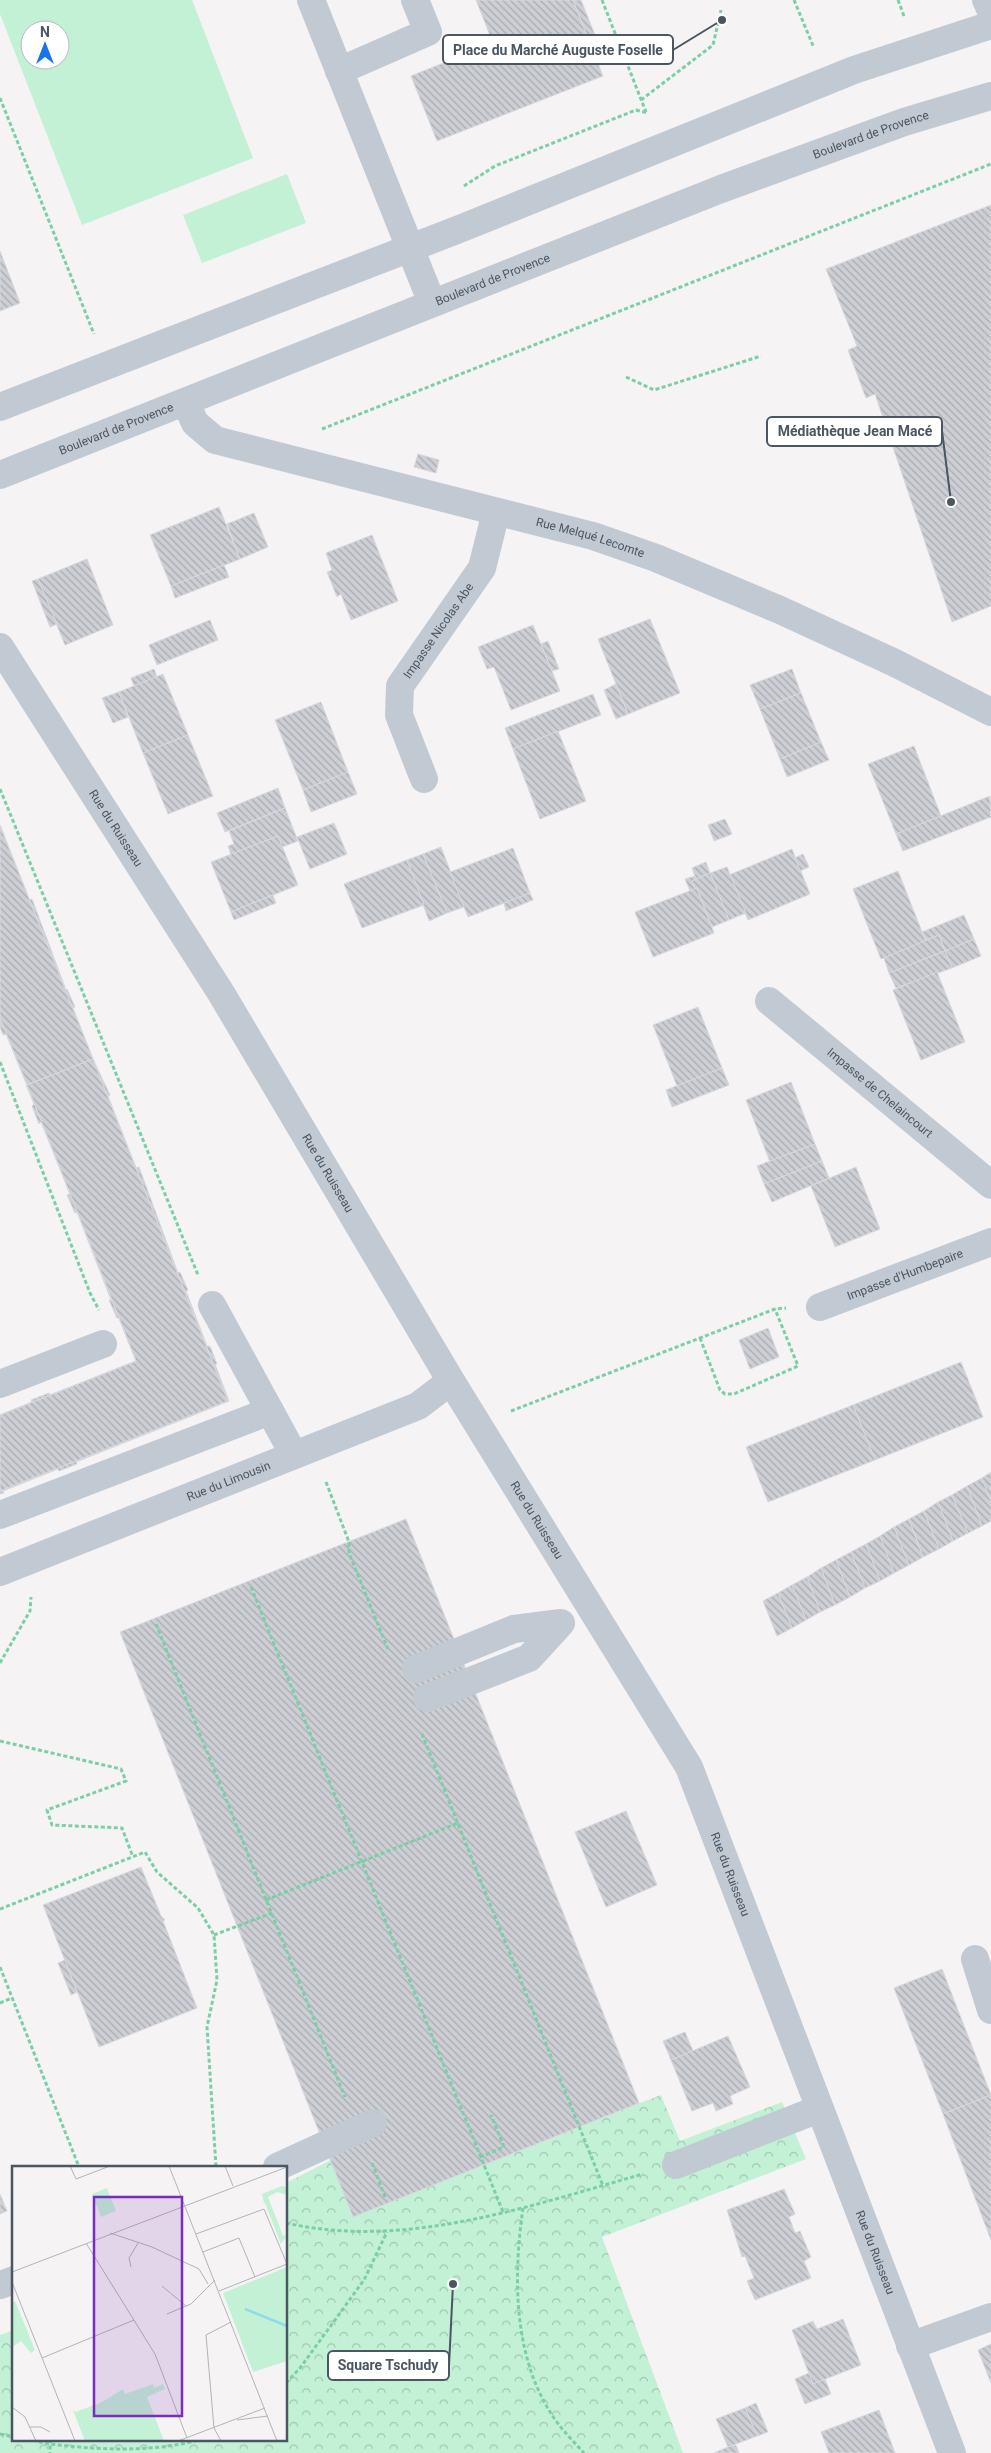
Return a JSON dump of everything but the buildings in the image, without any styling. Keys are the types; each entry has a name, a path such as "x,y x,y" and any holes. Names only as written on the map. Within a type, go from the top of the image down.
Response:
{"street":[{"path":"312,0 432,303"},
{"path":"340,71 428,32 415,0"},
{"path":"986,0 991,11"},
{"path":"0,407 410,248 854,70 991,25"},
{"name":"Boulevard de Provence","path":"0,475 186,403 721,189 904,122 991,96"},
{"name":"Rue Melqué Lecomte","path":"186,403 195,423 215,440 594,536 656,558 780,610 895,663 991,712"},
{"name":"Impasse Nicolas Abe","path":"424,779 400,715 400,686 482,568 496,512"},
{"name":"Rue du Ruisseau","path":"0,647 221,993 451,1381 689,1767 952,2453"},
{"name":"Impasse de Chelaincourt","path":"769,1001 991,1185"},
{"name":"Impasse d'Humbepaire","path":"820,1307 990,1244"},
{"path":"212,1305 294,1455"},
{"path":"0,1384 103,1344"},
{"name":"Rue du Limousin","path":"0,1572 418,1406 451,1381"},
{"path":"0,1515 270,1411"},
{"path":"428,1698 528,1658 561,1623 588,1603"},
{"path":"416,1669 514,1629 561,1623"},
{"path":"975,1960 991,2010"},
{"path":"676,2165 819,2109"},
{"path":"279,2166 366,2126"},
{"path":"0,2285 12,2281"},
{"path":"910,2346 991,2317"}],"path":[{"path":"602,0 646,113"},
{"path":"794,0 815,50"},
{"path":"898,0 905,18"},
{"path":"641,100 713,45 721,10"},
{"path":"0,98 96,339"},
{"path":"319,431 991,164"},
{"path":"626,376 654,390 761,356"},
{"path":"0,789 200,1281 212,1305"},
{"path":"0,1062 90,1293 112,1340 103,1344"},
{"path":"481,1429 505,1413 775,1309 820,1307"},
{"path":"700,1338 720,1390 725,1394 734,1394 798,1366 775,1309"},
{"path":"329,1489 349,1542 349,1553 389,1652"},
{"path":"0,1663 30,1611 31,1560"},
{"path":"252,1587 503,2212"},
{"path":"156,1624 266,1900 366,2126 386,2197"},
{"path":"422,1733 602,2186"},
{"path":"0,1740 121,1769 126,1781 47,1810 52,1825 122,1828 133,1857"},
{"path":"266,1900 458,1823"},
{"path":"0,1909 144,1852 157,1872 198,1908 206,1918 214,1935 217,1980 207,2027 216,2166"},
{"path":"214,1935 272,1913"},
{"path":"0,1967 78,2166"},
{"path":"0,2003 12,1998"},
{"path":"480,2157 504,2147 491,2116"},
{"path":"288,2223 328,2230 387,2232 523,2208 676,2165"},
{"path":"523,2208 518,2240 516,2298 533,2377 554,2418 584,2453"},
{"path":"288,2381 300,2368 364,2280 387,2232"},
{"path":"31,2440 115,2452 139,2451 197,2440"},
{"path":"50,2453 51,2440"}],"green space":[{"path":"0,0 192,0 253,158 82,225 22,70 70,70 70,20 20,20 20,65 0,14"},
{"path":"287,174 306,223 202,263 183,215"},
{"path":"661,2095 680,2141 782,2102 806,2159 602,2237 683,2453 0,2453 0,2335 12,2331 12,2440 288,2440 288,2182 331,2160 579,2126"}],"place":[{"name":"Place du Marché Auguste Foselle","path":"722,20"},
{"name":"Médiathèque Jean Macé","path":"951,502"},
{"name":"Square Tschudy","path":"453,2284"}]}
